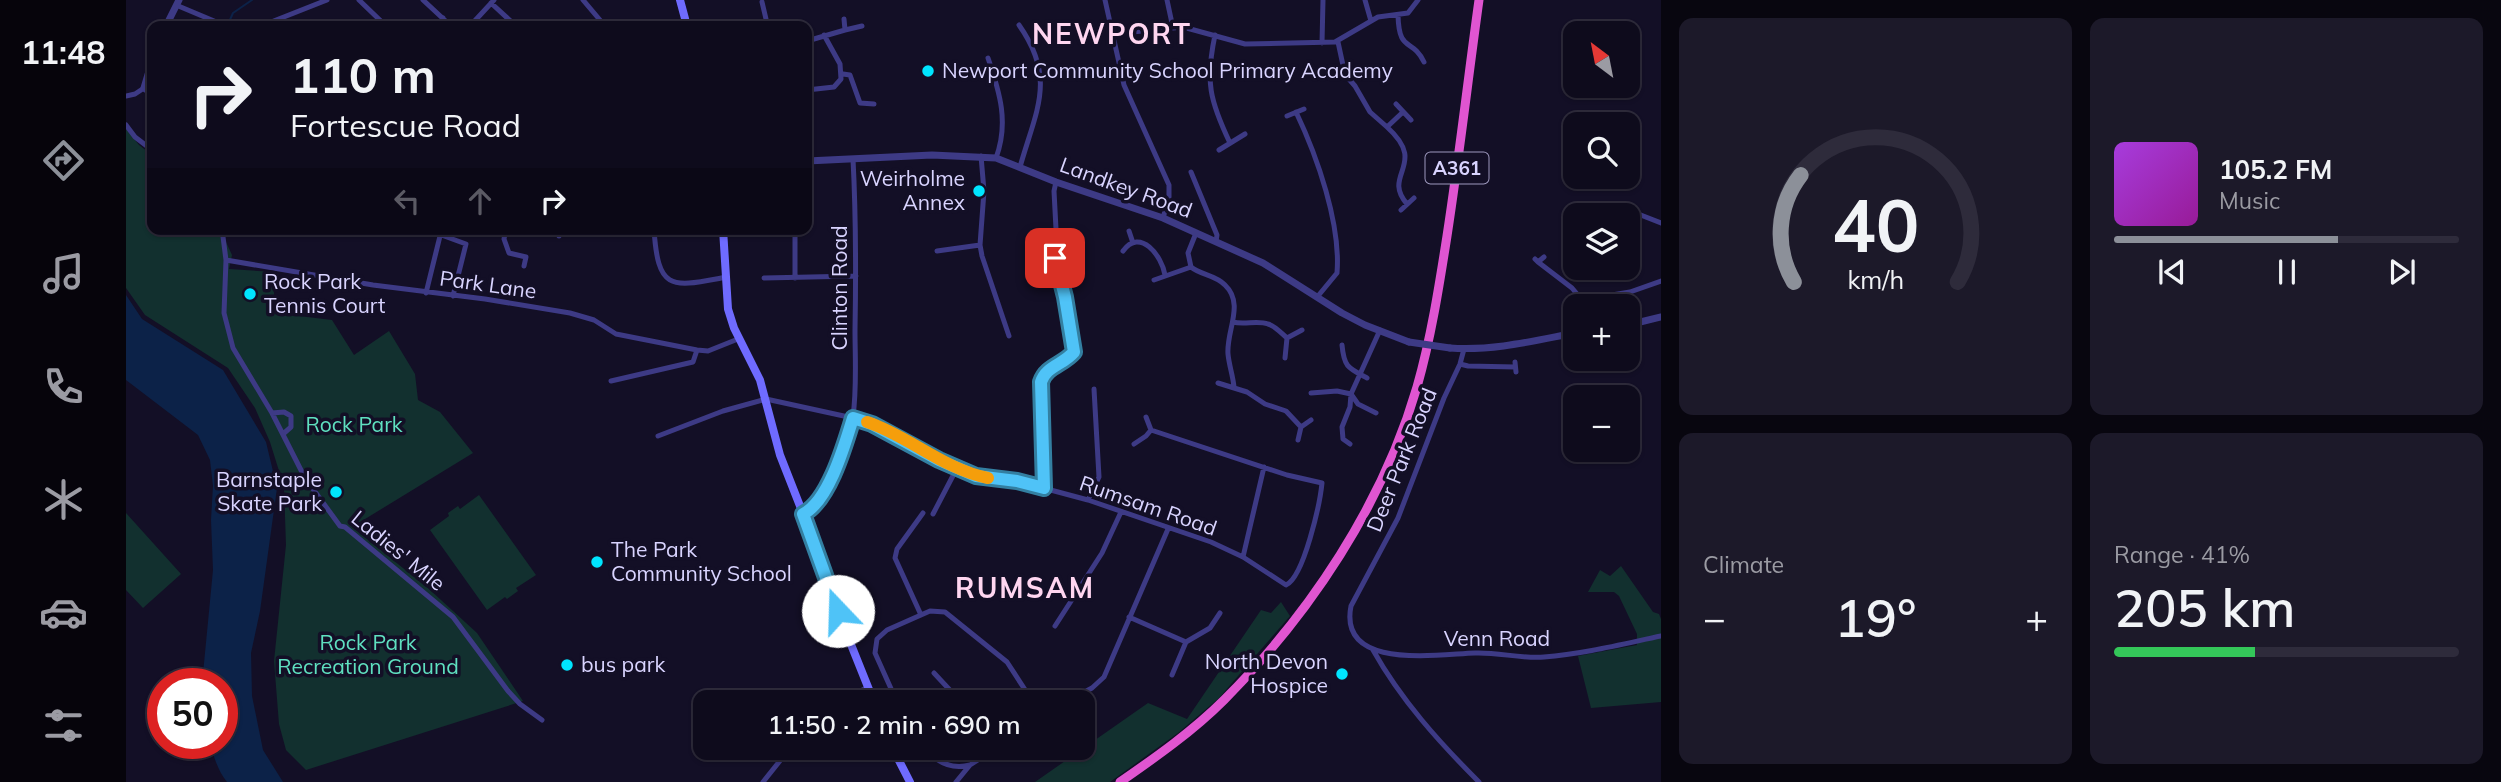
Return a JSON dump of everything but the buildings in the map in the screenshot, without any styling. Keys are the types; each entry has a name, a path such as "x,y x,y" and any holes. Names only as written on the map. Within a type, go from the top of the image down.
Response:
{"highway":[{"name":"A361","path":"1120,782 1166,750 1223,702 1260,662 1338,560 1385,474 1417,388 1430,335 1457,167 1479,0"}],"main road":[{"path":"680,0 686,21"},
{"path":"724,235 728,309 738,339 760,380 780,455 869,690"},
{"path":"899,760 910,782"}],"street":[{"path":"274,21 327,0"},
{"path":"359,0 381,21"},
{"path":"423,0 446,21"},
{"path":"583,0 601,21"},
{"path":"1105,0 1118,64 1128,96 1169,185 1169,197 1163,218"},
{"path":"1167,0 1173,28"},
{"path":"1323,0 1324,43"},
{"path":"1365,0 1371,21"},
{"path":"1112,34 1183,27 1245,44 1338,42 1378,17 1408,13 1418,0"},
{"path":"475,21 492,2 511,21"},
{"path":"762,2 765,21"},
{"path":"169,21 178,3 216,21"},
{"path":"1398,15 1399,36 1403,42 1422,50 1424,62"},
{"path":"440,21 443,18"},
{"path":"844,19 845,30"},
{"path":"1019,25 1038,57 1041,71 1040,98 1020,167"},
{"path":"812,39 862,26"},
{"path":"812,89 834,87 841,79 840,64 824,35"},
{"path":"1215,35 1211,97 1230,143"},
{"path":"1338,42 1348,78 1370,112 1400,139 1406,154 1398,187 1399,194 1407,204"},
{"path":"988,58 996,80 1004,126 996,158"},
{"path":"842,74 850,75 860,103 874,104"},
{"path":"126,96 144,88 147,78"},
{"path":"1396,104 1411,120"},
{"path":"1287,116 1304,108"},
{"path":"1296,112 1312,145 1336,236 1337,273 1318,296"},
{"path":"1387,127 1403,112"},
{"path":"126,125 147,146"},
{"path":"1219,150 1245,134"},
{"name":"Landkey Road","path":"812,160 914,156 996,158 1056,182 1163,218 1263,263 1342,313 1409,342 1464,349"},
{"path":"981,156 984,207 980,245 985,270 1009,336"},
{"name":"Clinton Road","path":"803,514 815,506 822,495 836,466 853,418 856,276 853,159"},
{"path":"1191,172 1217,235 1216,242"},
{"path":"1044,488 1041,382 1048,370 1059,365 1074,352 1055,258 1056,182"},
{"path":"1401,211 1414,198"},
{"path":"1640,215 1661,223"},
{"path":"1129,231 1133,243"},
{"path":"1191,267 1188,253 1196,233"},
{"name":"Ladies' Mile","path":"223,235 226,260 223,299 228,332 242,364 272,413 305,478 340,526 345,527 406,576 453,617 508,691 520,704 542,720"},
{"path":"505,235 509,253 526,257 524,266"},
{"path":"655,235 659,270 668,281 688,284 727,277"},
{"path":"795,235 795,278"},
{"path":"426,293 440,236 467,244 453,296"},
{"path":"1123,251 1128,244 1148,246 1157,253 1165,275"},
{"path":"937,251 980,245"},
{"path":"1544,257 1537,261 1577,294"},
{"name":"Park Lane","path":"226,260 426,293 570,313 594,320 616,334 697,350 708,351 738,339"},
{"path":"1154,280 1191,267 1226,286 1233,297 1233,322 1228,354 1234,387"},
{"path":"764,278 856,276"},
{"path":"1619,294 1661,281"},
{"path":"1640,322 1661,317"},
{"path":"1233,322 1264,322 1287,338"},
{"path":"1287,338 1302,330"},
{"path":"1350,444 1343,439 1342,427 1350,407 1351,394 1380,330"},
{"path":"1464,349 1520,345 1563,336"},
{"path":"1285,358 1287,338"},
{"path":"1342,345 1343,362 1367,378"},
{"name":"Deer Park Road","path":"1464,349 1398,518 1350,608 1352,630 1361,643 1373,650 1405,701 1479,782"},
{"path":"611,381 693,362 697,350"},
{"path":"1460,364 1515,367"},
{"path":"1217,383 1247,392 1265,404 1286,411 1301,427"},
{"path":"1088,500 1099,477 1094,389"},
{"path":"1311,393 1337,391 1351,394 1358,404 1376,413"},
{"path":"658,436 723,411 766,399"},
{"name":"Rumsam Road","path":"766,399 853,418 890,433 976,476 1017,481 1088,500 1211,542 1243,556 1286,585 1292,582 1301,567 1322,483 1264,467"},
{"path":"1087,401 1095,401"},
{"path":"272,413 284,412 291,416 291,426 283,434"},
{"path":"1146,417 1151,430"},
{"path":"1298,440 1301,427 1311,420"},
{"path":"1134,444 1151,430"},
{"path":"1151,430 1264,467 1243,556"},
{"path":"1192,454 1195,445"},
{"path":"933,514 957,468"},
{"path":"1055,626 1102,553 1121,512"},
{"path":"921,615 897,565 895,555 923,513"},
{"path":"1088,690 1104,677 1168,528"},
{"path":"892,690 875,653 875,646 883,632 933,610 942,611 1007,662 1025,690"},
{"path":"1172,675 1184,641 1210,628 1220,613"},
{"path":"1129,617 1184,641"},
{"name":"Venn Road","path":"1373,650 1418,656 1476,653 1543,657 1661,636"},
{"path":"934,673 950,690"},
{"path":"863,690 868,687"},
{"path":"763,782 781,760"},
{"path":"939,760 947,765 970,765"},
{"path":"956,782 978,760"}],"green space":[{"path":"126,129 147,151 147,235 223,235 232,255 229,269 274,272 274,313 332,320 354,355 389,331 415,374 418,400 440,412 473,453 352,527 429,589 477,633 523,701 306,770 286,750 279,724 274,661 286,545 284,487 270,442 255,408 228,368 145,315 126,288"},
{"path":"479,495 536,575 516,588 518,591 507,599 505,597 487,610 430,530 449,516 448,513 458,506 460,509"},
{"path":"126,513 181,574 143,608 126,590"},
{"path":"1621,566 1653,612 1659,614 1661,619 1661,702 1591,708 1578,656 1637,645 1637,634 1619,596 1614,592 1588,592 1600,570 1610,576"},
{"path":"1281,602 1290,616 1219,698 1178,733 1110,782 1035,782 1066,760 1095,760 1095,740 1148,703 1187,719 1261,610 1271,613"}],"water":[{"path":"126,295 142,319 223,370 266,442 277,488 260,611 251,653 252,696 263,750 283,782 227,782 215,759 238,759 238,668 204,668 213,570 213,486 210,460 198,435 126,380"}],"waterway":[{"path":"229,21 233,13 252,0"}],"slow traffic":[{"path":"867,422 939,460 976,476 988,478"}],"place":[{"name":"Newport Community School Primary Academy","path":"928,71"},
{"name":"Weirholme Annex","path":"979,191"},
{"name":"Rock Park Tennis Court","path":"250,294"},
{"name":"Barnstaple Skate Park","path":"336,492"},
{"name":"The Park Community School","path":"597,562"},
{"name":"bus park","path":"567,665"},
{"name":"North Devon Hospice","path":"1342,674"}],"district":[{"name":"NEWPORT","path":"1112,34"},
{"name":"RUMSAM","path":"1025,588"}],"route":[{"path":"838,611 803,514 815,506 822,495 836,466 853,418 872,424 939,460 976,476 1017,481 1044,488 1041,382 1048,370 1059,365 1074,352 1055,258"}],"park label":[{"name":"Rock Park","path":"354,425"},
{"name":"Rock Park Recreation Ground","path":"368,655"}]}
